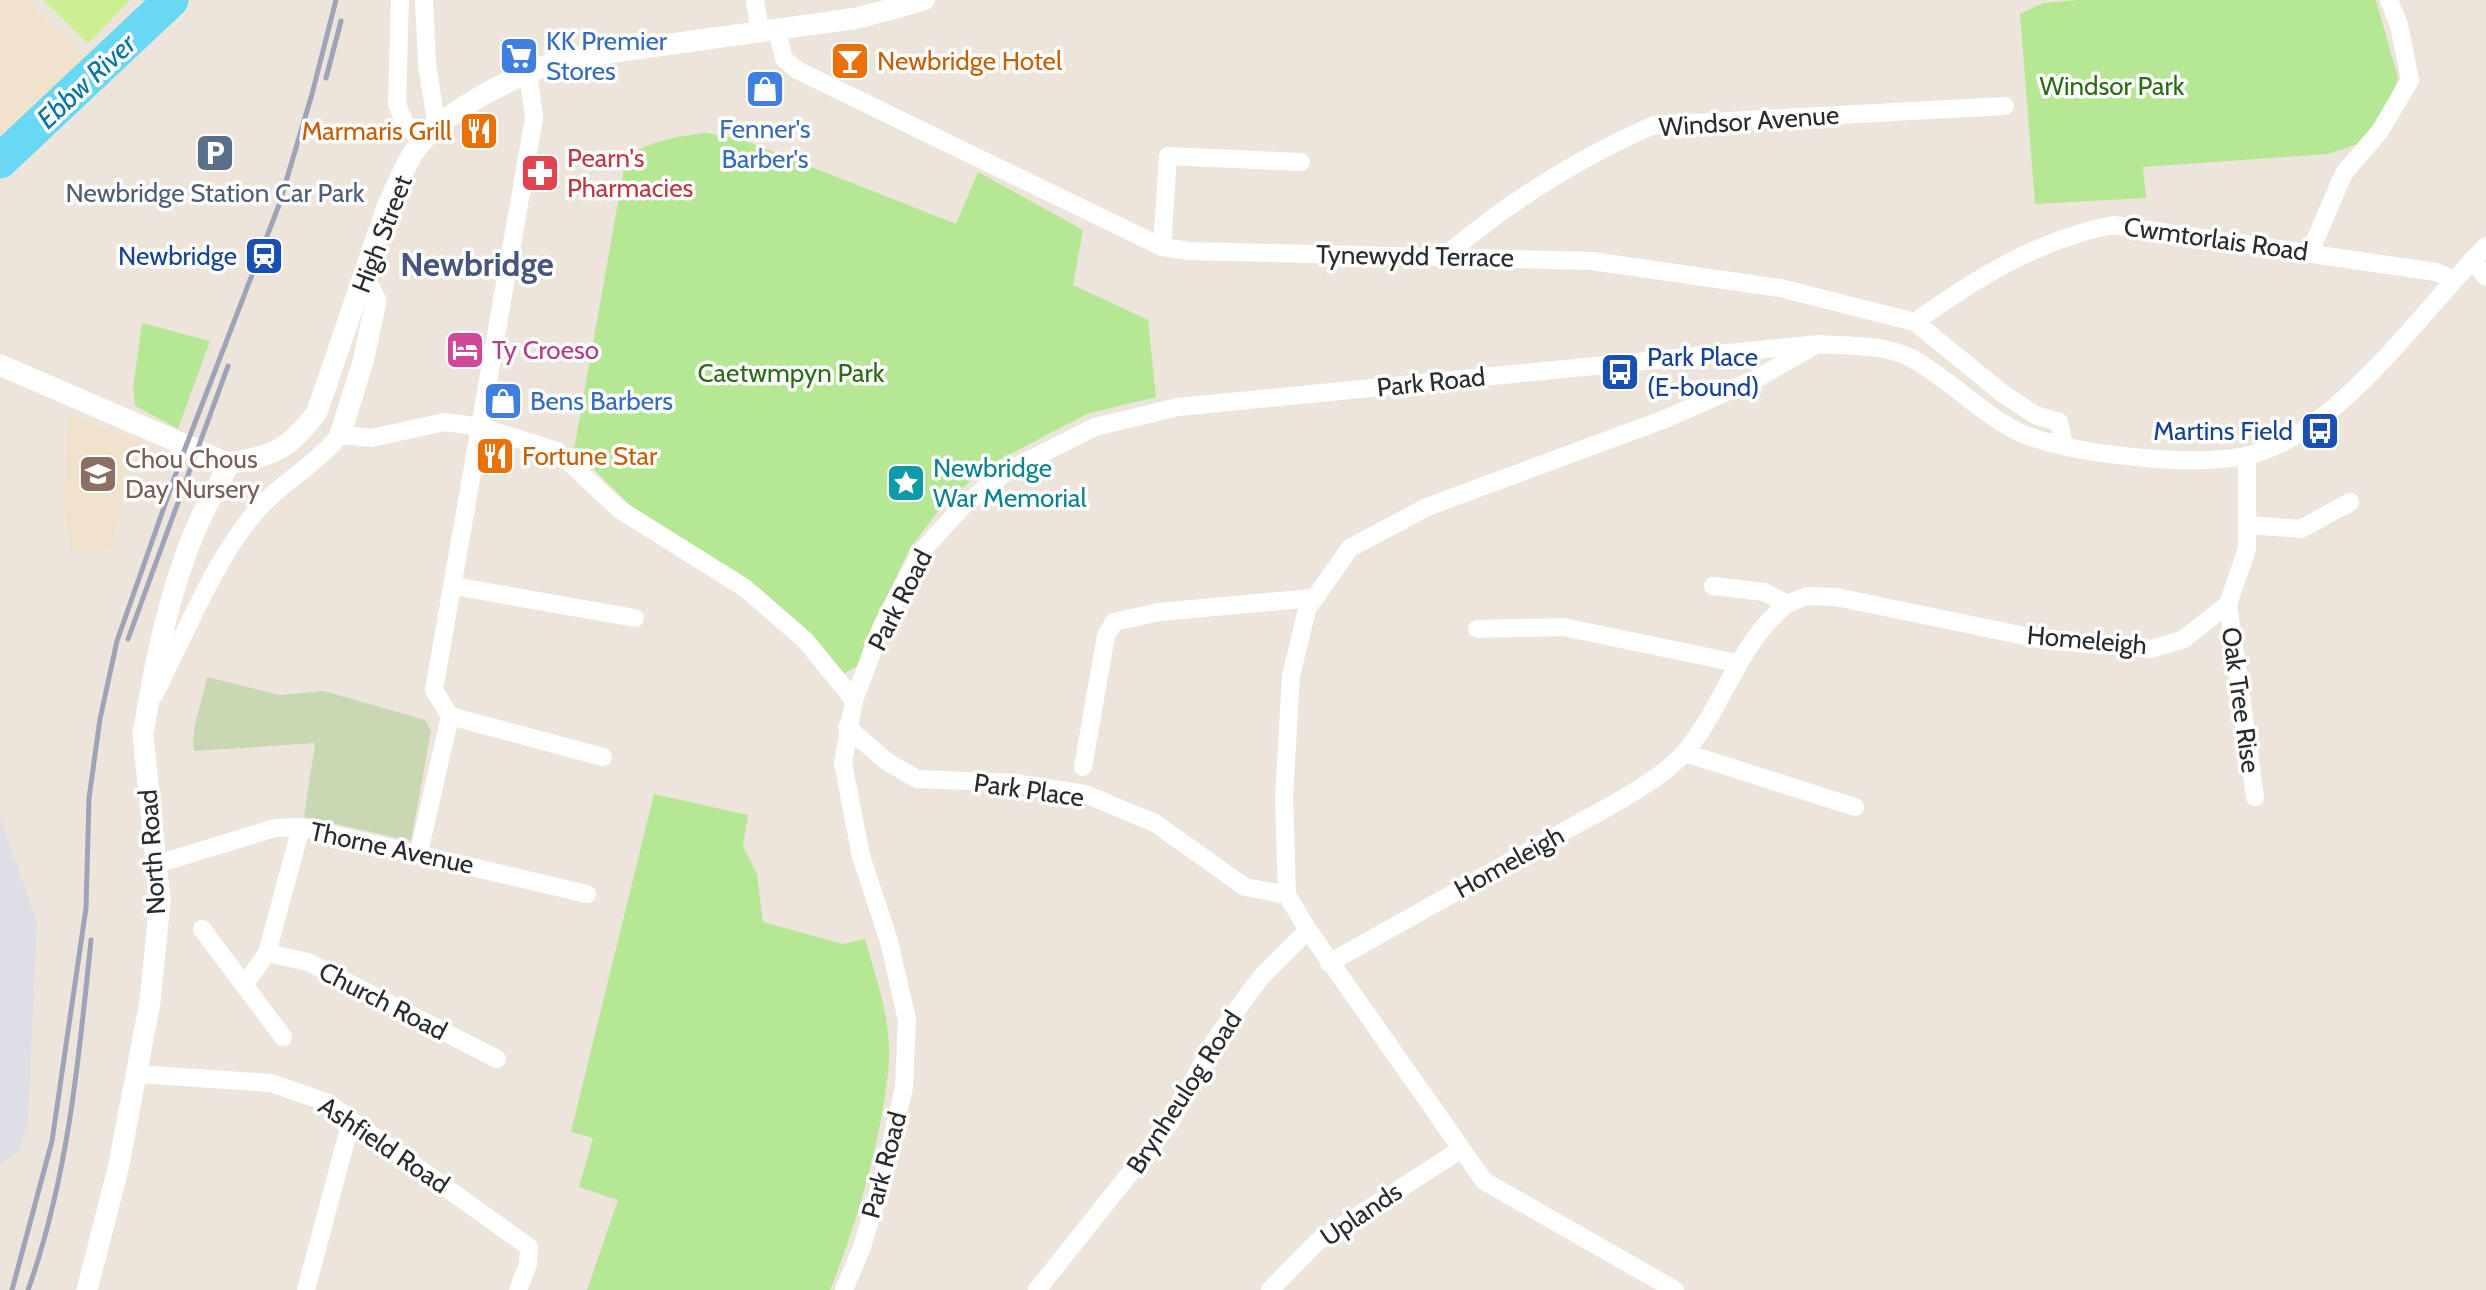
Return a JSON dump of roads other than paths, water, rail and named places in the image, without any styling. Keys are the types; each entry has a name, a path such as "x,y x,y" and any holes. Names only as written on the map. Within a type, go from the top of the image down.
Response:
{"street":[{"path":"400,0 397,104 404,122 429,135"},
{"path":"424,0 429,135"},
{"name":"Tynewydd Terrace","path":"755,0 784,59 797,70 1162,247 1189,251 1592,261 1754,284 1914,322 2002,394 2035,415 2059,422 2064,445"},
{"path":"429,135 528,72 564,59 882,14 924,0"},
{"path":"2310,251 2344,173 2380,131 2410,80 2399,25 2389,0"},
{"path":"528,72 534,118 434,690 450,716 604,757"},
{"name":"Windsor Avenue","path":"1446,256 1494,215 1607,145 1654,125 2005,106"},
{"name":"High Street","path":"229,464 266,456 297,439 317,412 387,207 429,135"},
{"path":"1162,247 1168,156 1301,162"},
{"name":"Cwmtorlais Road","path":"1914,322 1974,279 2075,232 2113,225 2310,251 2436,272 2455,280"},
{"name":"Park Road","path":"844,1290 862,1247 886,1166 904,1087 907,1020 890,941 860,856 843,763 847,727 854,701 897,594 921,552 965,503 1009,470 1095,427 1178,407 1818,344 1875,347 1910,357 2020,432 2064,445 2115,455 2181,461 2247,456 2306,430 2350,395 2486,246"},
{"path":"2472,260 2486,277"},
{"path":"147,708 224,558 250,517 266,499 322,457 340,435 363,362 376,301 364,277"},
{"path":"1675,1290 1484,1181 1308,930 1287,895 1284,796 1291,676 1312,598 1350,548 1427,507 1665,419 1756,379 1818,344"},
{"path":"0,365 229,464"},
{"path":"340,435 371,438 445,422 481,427 557,451 620,509 745,588 805,640 854,701"},
{"path":"2228,604 2247,549 2247,456"},
{"name":"North Road","path":"88,1290 118,1169 150,1002 160,901 143,735 147,708 159,644 195,531 229,464"},
{"path":"2249,525 2301,529 2350,502"},
{"path":"454,586 635,618"},
{"path":"1713,586 1764,592 1787,604"},
{"name":"Homeleigh","path":"1329,963 1586,819 1644,784 1685,753 1737,663 1772,616 1787,604 1807,596 1836,597 2044,640 2151,649 2185,639 2228,604"},
{"name":"Park Place","path":"1083,767 1106,636 1114,622 1159,612 1312,598"},
{"name":"Oak Tree Rise","path":"2228,604 2255,797"},
{"path":"1477,629 1563,628 1737,663"},
{"path":"419,852 450,716"},
{"name":"Park Place","path":"847,727 886,761 917,779 1015,783 1085,794 1155,823 1245,887 1287,895"},
{"path":"1685,753 1855,807"},
{"path":"244,985 267,953 301,827"},
{"name":"Thorne Avenue","path":"157,864 275,828 301,827 419,852 587,894"},
{"path":"202,929 283,1037"},
{"name":"Brynheulog Road","path":"1037,1290 1170,1123 1215,1040 1261,977 1308,930"},
{"name":"Church Road","path":"267,953 308,962 497,1059"},
{"name":"Ashfield Road","path":"137,1074 271,1083 327,1102 529,1247 528,1264 518,1290"},
{"path":"306,1290 351,1121"},
{"name":"Uplands","path":"1270,1290 1317,1242 1460,1150"}],"waterway":[{"name":"Ebbw River","path":"0,161 171,0"}],"railway":[{"path":"12,1290 52,1141 86,908 89,798 100,719 117,641 181,459 279,205 336,0"},
{"path":"326,78 341,21"},
{"path":"128,639 228,366"},
{"path":"28,1290 53,1205 70,1117 91,940"}],"place":[{"name":"KK Premier Stores","path":"519,56"},
{"name":"Newbridge Hotel","path":"850,61"},
{"name":"Fenner's Barber's","path":"765,89"},
{"name":"Marmaris Grill","path":"479,131"},
{"name":"Newbridge Station Car Park","path":"215,153"},
{"name":"Pearn's Pharmacies","path":"540,173"},
{"name":"Newbridge","path":"264,256"},
{"name":"Ty Croeso","path":"465,350"},
{"name":"Park Place (E-bound)","path":"1620,372"},
{"name":"Bens Barbers","path":"503,401"},
{"name":"Martins Field","path":"2320,431"},
{"name":"Fortune Star","path":"495,456"},
{"name":"Chou Chous Day Nursery","path":"98,474"},
{"name":"Newbridge War Memorial","path":"906,483"}],"district":[{"name":"Newbridge","path":"477,264"}],"park label":[{"name":"Windsor Park","path":"2112,86"},
{"name":"Caetwmpyn Park","path":"791,373"}]}
